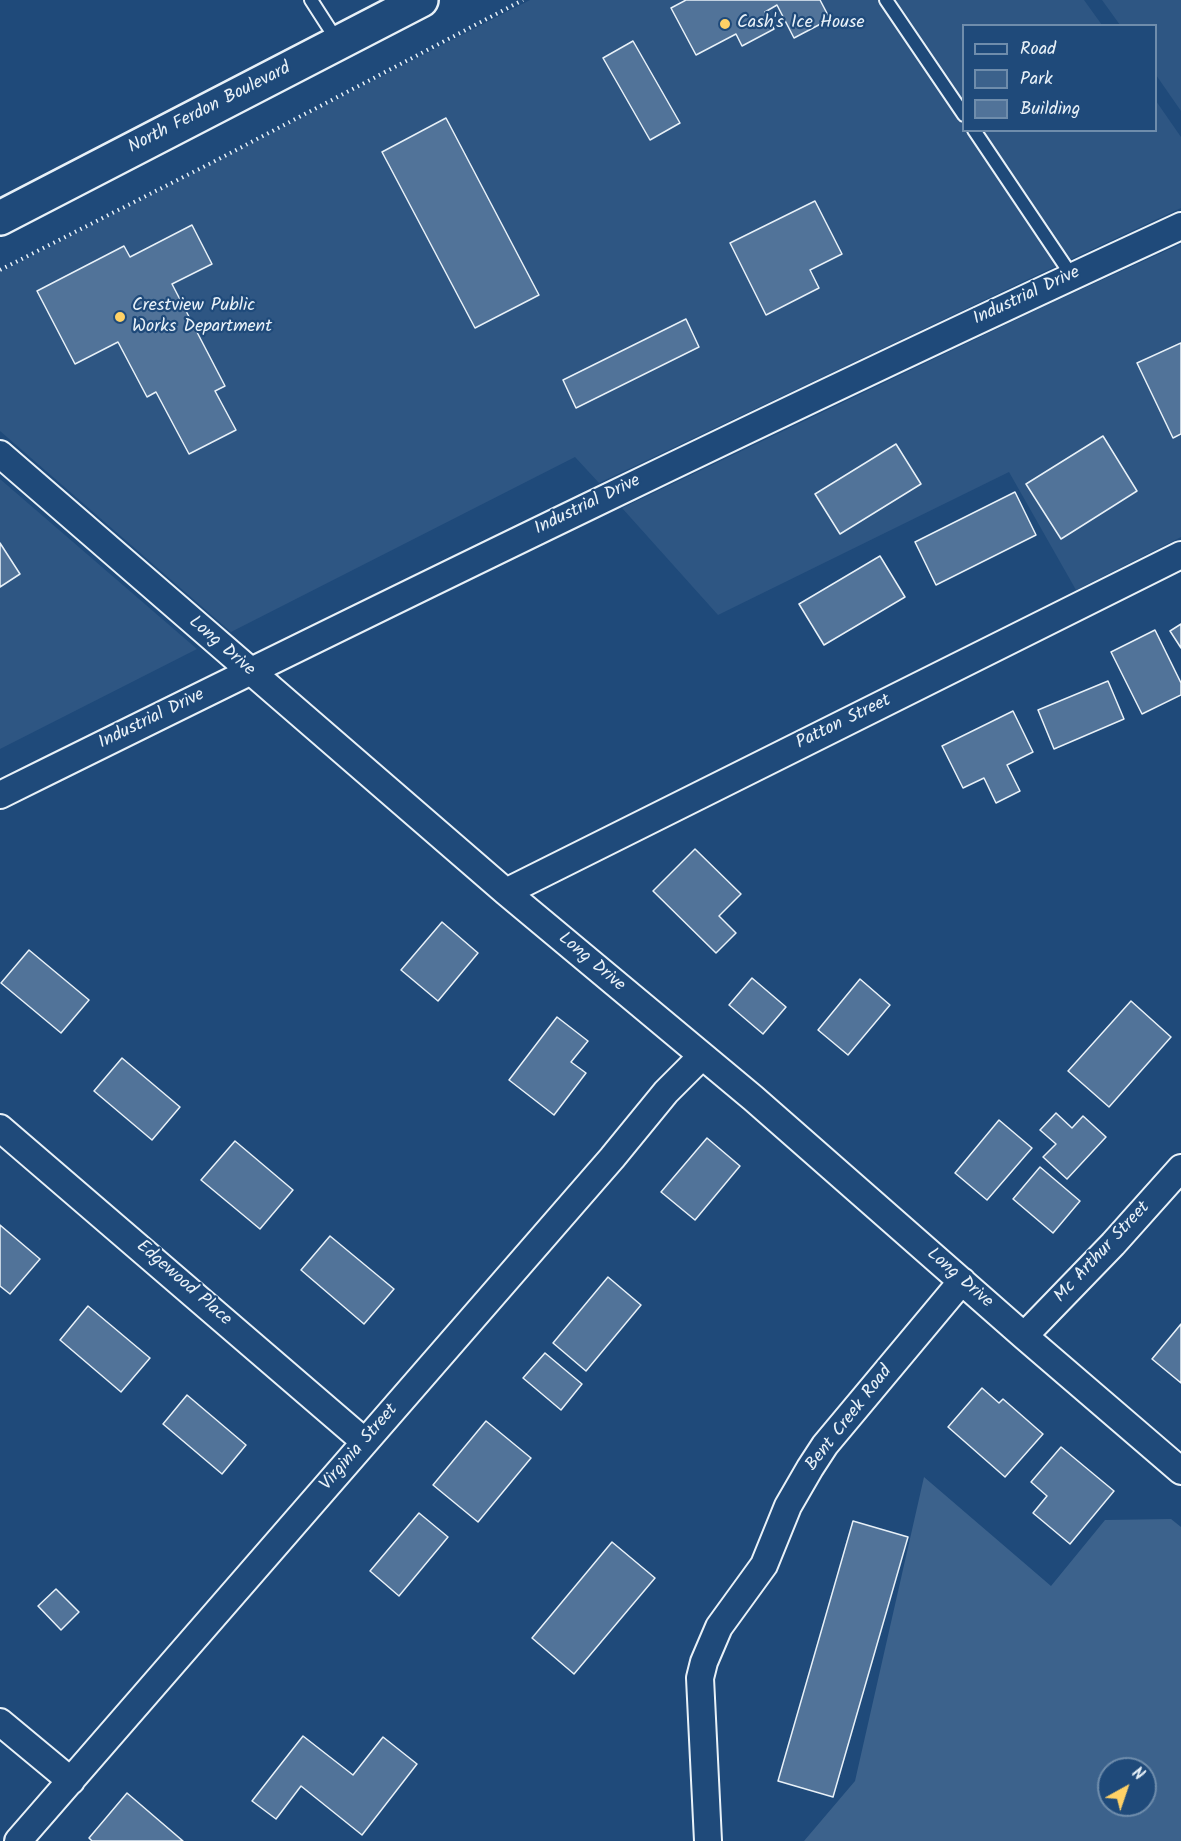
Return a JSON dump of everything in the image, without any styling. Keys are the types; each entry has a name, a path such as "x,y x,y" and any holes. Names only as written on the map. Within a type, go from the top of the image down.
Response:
{"main road":[{"name":"North Ferdon Boulevard","path":"0,218 421,0"}],"street":[{"name":"Industrial Drive","path":"0,795 479,558 1181,226"},
{"name":"Long Drive","path":"0,454 249,672 506,892 753,1098 1181,1471"},
{"name":"Patton Street","path":"506,892 1181,555"},
{"name":"Virginia Street","path":"18,1841 612,1158 666,1092 702,1056"},
{"name":"Edgewood Place","path":"0,1128 365,1442"},
{"name":"Mc Arthur Street","path":"1024,1336 1113,1244 1181,1168"},
{"name":"Bent Creek Road","path":"708,1841 700,1678 704,1662 719,1627 765,1565 788,1506 825,1445 962,1281"},
{"path":"0,1722 71,1780"}],"lane":[{"path":"311,0 338,43"},
{"path":"886,0 962,114"},
{"path":"975,132 1072,276"}],"path":[{"path":"0,270 218,160 523,0"}],"shaded area":[{"path":"530,0 1084,0 1101,24 962,24 962,132 1157,132 1157,102 1181,137 1181,208 599,483 575,457 231,632 0,431 0,272"},
{"path":"1102,0 1181,0 1181,111 1157,76 1157,24 1119,24"},
{"path":"1181,244 1181,537 1076,590 1009,472 718,615 622,508 1045,306"},
{"path":"0,479 197,649 0,749"}],"green space":[{"path":"924,1477 1051,1586 1105,1520 1171,1519 1181,1527 1181,1841 804,1841 855,1781"}],"building":[{"name":"Cash's Ice House","path":"686,0 820,0 830,19 794,38 777,5 765,12 774,29 742,46 736,34 696,55 671,8"},
{"path":"633,41 680,123 650,140 603,58"},
{"path":"446,118 539,295 475,328 382,152"},
{"path":"815,201 842,254 810,270 819,288 766,315 730,243"},
{"name":"Crestview Public Works Department","path":"192,225 212,264 172,284 225,386 215,391 236,430 189,454 156,392 147,397 118,342 75,364 37,291 124,246 130,257"},
{"path":"686,319 699,347 576,408 563,380"},
{"path":"1181,343 1181,434 1173,438 1137,363"},
{"path":"1103,436 1137,491 1061,539 1026,484"},
{"path":"896,444 921,484 840,534 815,494"},
{"path":"1015,492 1036,535 936,585 915,542"},
{"path":"0,543 20,574 0,587"},
{"path":"880,556 905,597 824,645 799,604"},
{"path":"1181,624 1181,648 1170,631"},
{"path":"1155,630 1181,683 1181,695 1142,714 1111,652"},
{"path":"1108,681 1124,719 1054,749 1038,710"},
{"path":"1013,711 1033,752 1007,765 1020,791 996,803 984,778 963,788 942,746"},
{"path":"695,849 741,894 719,916 736,933 716,953 653,891"},
{"path":"442,922 478,953 438,1001 401,970"},
{"path":"29,950 89,1000 61,1033 1,983"},
{"path":"752,978 786,1007 763,1034 729,1005"},
{"path":"860,979 890,1005 848,1055 818,1030"},
{"path":"1131,1001 1171,1037 1109,1107 1068,1071"},
{"path":"557,1017 588,1041 571,1062 586,1073 554,1115 509,1080"},
{"path":"122,1058 180,1107 152,1140 94,1091"},
{"path":"1056,1113 1072,1128 1083,1116 1106,1137 1067,1179 1043,1157 1056,1144 1040,1130"},
{"path":"999,1120 1032,1148 987,1200 955,1173"},
{"path":"707,1138 740,1166 695,1220 661,1192"},
{"path":"235,1141 293,1190 260,1229 201,1180"},
{"path":"1040,1167 1080,1201 1053,1233 1013,1199"},
{"path":"0,1225 40,1259 10,1294 0,1286"},
{"path":"330,1236 394,1289 364,1324 301,1270"},
{"path":"608,1277 641,1305 586,1371 553,1343"},
{"path":"88,1306 150,1358 121,1392 60,1340"},
{"path":"1181,1324 1181,1383 1152,1359"},
{"path":"545,1353 582,1384 561,1410 523,1378"},
{"path":"982,1388 999,1403 1003,1399 1043,1434 1005,1477 948,1427"},
{"path":"187,1395 246,1445 222,1474 163,1424"},
{"path":"486,1421 531,1458 478,1522 433,1485"},
{"path":"1061,1447 1114,1491 1070,1544 1033,1513 1047,1496 1031,1482"},
{"path":"419,1513 448,1537 399,1596 370,1571"},
{"path":"853,1521 908,1537 833,1797 778,1781"},
{"path":"612,1542 655,1578 574,1674 532,1638"},
{"path":"56,1589 79,1612 61,1630 38,1606"},
{"path":"303,1736 353,1775 383,1737 417,1764 362,1835 301,1786 276,1819 252,1801"},
{"path":"127,1793 183,1841 92,1841 89,1838"}],"place":[{"name":"Cash's Ice House","path":"725,24"},
{"name":"Crestview Public Works Department","path":"120,317"}]}
